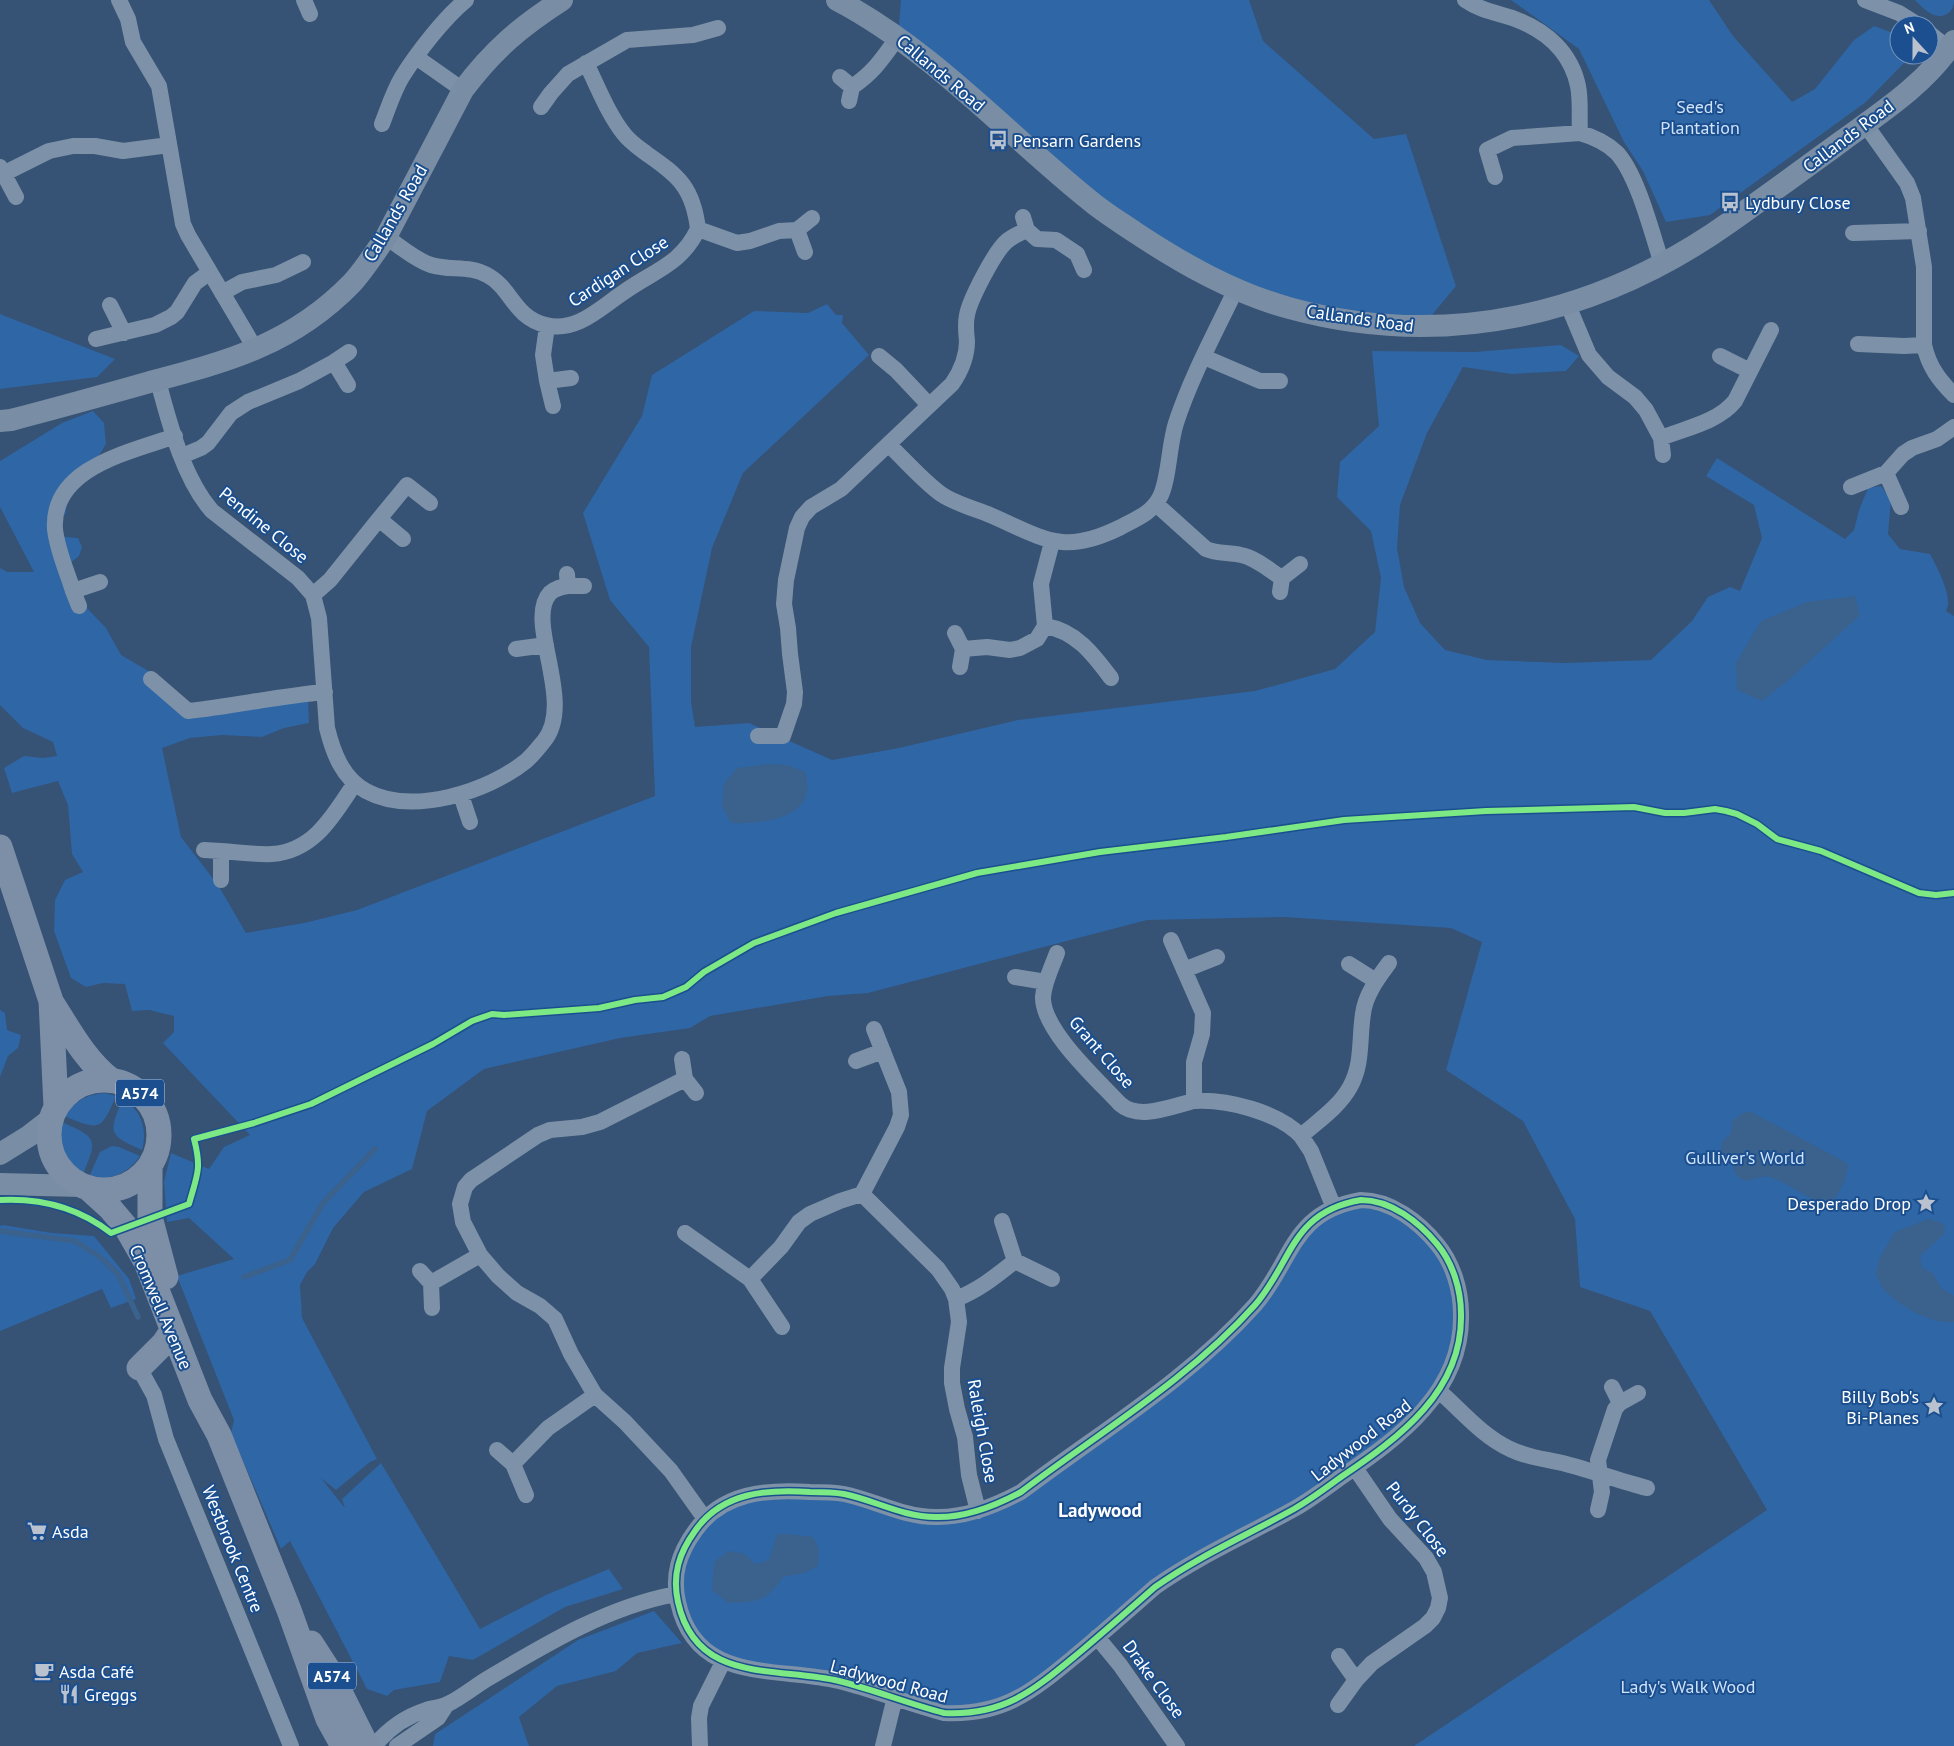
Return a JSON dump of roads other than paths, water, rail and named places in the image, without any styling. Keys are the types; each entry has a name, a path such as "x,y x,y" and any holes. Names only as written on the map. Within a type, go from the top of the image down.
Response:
{"main road":[{"name":"A574","path":"0,847 51,1001 96,1068 111,1080"},
{"name":"A574","path":"51,1001 53,1113 48,1134 50,1151 57,1166 68,1178 85,1187 106,1191 123,1188 138,1179 150,1167 158,1151 160,1135 151,1105 140,1093 127,1085 111,1080 95,1080 80,1085 66,1095 53,1113"},
{"name":"Cromwell Avenue","path":"150,1167 150,1217 155,1240 168,1282 211,1395 219,1435"},
{"name":"Cromwell Avenue","path":"85,1187 110,1208 126,1227 146,1262 200,1400 219,1435 290,1610 328,1719 343,1746"},
{"path":"139,1368 164,1343 172,1331"},
{"name":"Cromwell Avenue","path":"290,1610 331,1674 367,1746"}],"street":[{"path":"119,0 128,19 133,42 159,86 183,224 256,350"},
{"path":"382,124 401,79 416,57 454,10 466,0"},
{"name":"Callands Road","path":"4,422 215,365 256,350 286,336 332,302 353,282 386,237 463,90 494,52 516,32 562,0"},
{"name":"Callands Road","path":"836,0 898,36 1090,201 1192,268 1236,288 1286,307 1336,319 1422,327 1497,321 1530,315 1568,305 1607,290 1662,264 1704,241 1865,124 1912,88 1951,45"},
{"path":"1465,0 1480,9 1517,20 1553,40 1564,53 1573,70 1578,88 1580,133"},
{"path":"1865,0 1901,6"},
{"path":"541,106 568,74 627,40 693,35 718,28"},
{"path":"847,88 869,76 898,36"},
{"path":"1939,38 1951,45"},
{"path":"416,57 463,90"},
{"path":"586,64 624,136 674,172 683,183 696,216 698,229 736,243 750,241 779,231 797,230 812,218"},
{"path":"1865,124 1907,183 1916,212 1924,267 1924,345 1932,370 1954,395"},
{"path":"1496,178 1487,150 1512,138 1580,133 1594,137 1606,144 1624,162 1638,192 1662,264"},
{"path":"16,197 2,170 49,151 73,146 95,146 123,151 169,145"},
{"path":"758,736 783,736 794,704 795,692 784,604 786,580 797,528 802,517 811,507 841,489 952,384 960,373 964,360 967,344 965,324 967,313 996,253 1025,223 1037,239 1056,240 1077,254 1084,270"},
{"name":"Cardigan Close","path":"547,326 561,326 590,317 625,291 666,267 681,255 692,242 698,229"},
{"path":"797,230 805,252"},
{"path":"1854,233 1919,231"},
{"path":"386,237 430,265 472,269 487,274 498,282 524,315 547,326 543,355 553,406"},
{"path":"222,293 242,282 276,275 303,262"},
{"path":"96,340 155,325 171,317 177,312 195,283 210,272"},
{"path":"889,445 942,495 1052,542 1065,544 1092,540 1141,517 1156,504 1163,488 1175,426 1236,288"},
{"path":"110,305 124,333"},
{"path":"1568,305 1589,355 1608,377 1635,397 1646,410 1661,438 1663,455"},
{"path":"1661,438 1718,416 1728,410 1735,401 1771,330"},
{"path":"1858,344 1924,345"},
{"path":"182,456 208,443 231,414 248,402 298,381 349,352"},
{"path":"879,356 896,370 929,405"},
{"path":"1720,356 1750,372"},
{"path":"1204,357 1260,381 1280,380"},
{"path":"334,362 348,385"},
{"path":"548,381 572,378"},
{"name":"Pendine Close","path":"158,380 182,456 193,484 201,498 212,511 298,578 313,595 319,618 327,728 331,744 336,758 355,783 365,790 399,801 445,799 483,785 527,760 546,738 554,720 555,689 543,619 546,599 558,588 573,582"},
{"path":"1851,487 1886,473 1903,454 1954,427"},
{"path":"79,606 57,542 55,527 60,500 75,479 97,465 175,436"},
{"path":"1886,473 1901,507"},
{"path":"313,595 330,580 406,485 430,502"},
{"path":"1156,504 1206,549 1212,552 1235,554 1250,558 1281,585 1300,564"},
{"path":"379,519 403,539"},
{"path":"963,649 987,647 1010,650 1020,648 1037,639 1045,626 1040,584 1052,542"},
{"path":"74,591 100,582"},
{"path":"1045,626 1057,628 1068,633 1081,643 1093,654 1110,678"},
{"path":"955,633 963,649 960,666"},
{"path":"516,649 546,645"},
{"path":"151,679 188,711 226,707 285,695 325,692"},
{"path":"204,850 272,854 301,846 326,826 355,783"},
{"path":"461,794 470,822"},
{"path":"221,851 221,880"},
{"path":"1171,940 1200,1004 1204,1023 1194,1062 1194,1102"},
{"name":"Grant Close","path":"1057,953 1046,982 1043,997 1044,1007 1053,1028 1126,1109 1138,1113 1194,1102 1221,1102 1274,1117 1295,1130 1311,1151 1334,1208"},
{"path":"1184,970 1217,957"},
{"path":"1301,1136 1333,1109 1350,1088 1358,1066 1363,1014 1376,981 1389,963"},
{"path":"1348,964 1376,981"},
{"path":"1016,977 1046,982"},
{"path":"750,1279 781,1247 799,1222 810,1214 862,1194 897,1127 901,1115 899,1092 874,1029"},
{"path":"856,1061 883,1051"},
{"path":"682,1060 685,1079 696,1093"},
{"path":"685,1079 600,1122 582,1127 550,1130 538,1135 472,1180 465,1187 460,1204 463,1222 480,1255 498,1276 517,1293 540,1306 554,1319 571,1354 596,1396 625,1422 671,1471 705,1519"},
{"path":"0,1154 29,1136 53,1113"},
{"path":"0,1184 85,1187"},
{"name":"Raleigh Close","path":"862,1194 938,1269 956,1298 959,1322 952,1368 952,1383 965,1437 969,1475 978,1511"},
{"name":"Ladywood Road","path":"1361,1200 1379,1202 1409,1217 1420,1225 1445,1253 1458,1291 1462,1326 1456,1358 1439,1391 1403,1430 1355,1468 1295,1509 1219,1547 1176,1572 1155,1587 1039,1686 1019,1698 997,1707 960,1714 944,1713 839,1681 805,1675 756,1671 723,1662 696,1641 683,1616 676,1594 677,1568 688,1540 705,1519 735,1498 763,1491 779,1490 844,1494 889,1508 935,1518 978,1511 998,1504 1021,1492 1156,1394 1202,1356 1257,1302 1298,1235 1308,1224 1334,1208 1361,1200"},
{"path":"1002,1221 1015,1261 1052,1280"},
{"path":"685,1233 750,1279 782,1327"},
{"path":"432,1308 426,1277 480,1255"},
{"path":"956,1298 971,1293 986,1284 1015,1261"},
{"name":"Westbrook Centre","path":"139,1368 154,1395 166,1439 291,1746"},
{"path":"1612,1387 1620,1403"},
{"path":"1439,1391 1478,1428 1510,1450 1647,1488"},
{"path":"1598,1510 1602,1492 1598,1460 1615,1408 1620,1403 1638,1394"},
{"path":"513,1464 548,1428 596,1396"},
{"path":"497,1450 513,1464 526,1495"},
{"name":"Purdy Close","path":"1338,1705 1356,1680 1372,1663 1425,1626 1433,1618 1440,1598 1434,1572 1426,1558 1394,1526 1355,1468"},
{"path":"374,1746 387,1730 398,1723 424,1711 447,1704 560,1636 628,1607 676,1594"},
{"name":"Drake Close","path":"1097,1637 1120,1665 1177,1746"},
{"path":"1339,1656 1356,1680"},
{"path":"700,1746 699,1718 701,1706 723,1662"},
{"path":"883,1746 895,1697"},
{"path":"397,1746 438,1718 447,1704"}],"waterway":[{"path":"244,1277 290,1260 323,1203 375,1149"},
{"path":"0,1231 75,1241 100,1257 118,1274 138,1317"}],"place":[{"name":"Pensarn Gardens","path":"998,140"},
{"name":"Lydbury Close","path":"1730,202"},
{"name":"Desperado Drop","path":"1926,1203"},
{"name":"Billy Bob's Bi-Planes","path":"1934,1406"},
{"name":"Asda","path":"37,1531"},
{"name":"Asda Café","path":"44,1671"},
{"name":"Greggs","path":"69,1694"}],"district":[{"name":"Ladywood","path":"1100,1510"}],"park label":[{"name":"Seed's Plantation","path":"1700,116"},
{"name":"Gulliver's World","path":"1745,1157"},
{"name":"Lady's Walk Wood","path":"1688,1686"}]}
